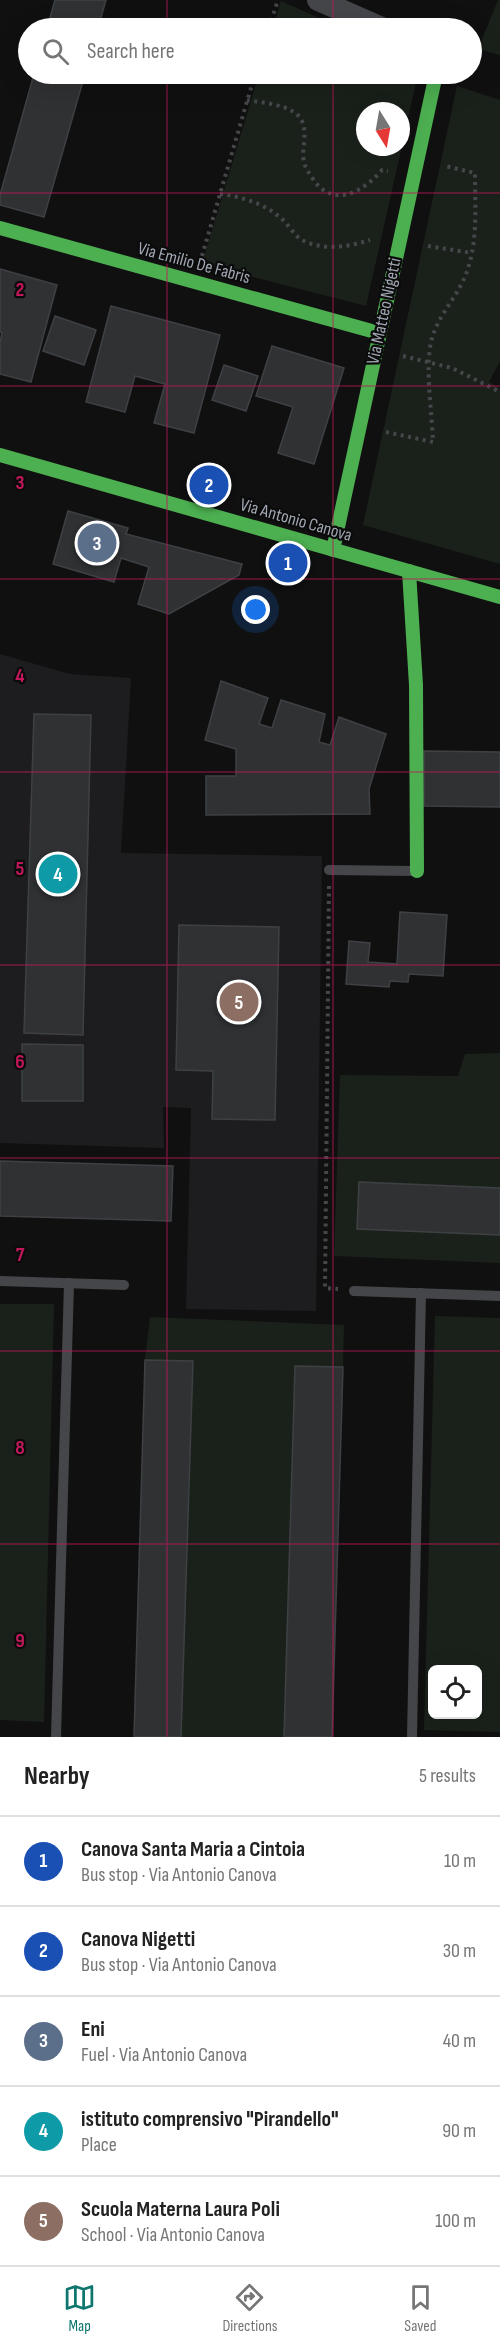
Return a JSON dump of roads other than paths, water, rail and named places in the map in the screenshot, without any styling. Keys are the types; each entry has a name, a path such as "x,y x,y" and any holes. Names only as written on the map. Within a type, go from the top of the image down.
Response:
{"street":[{"path":"318,0 359,18"},
{"name":"Via Matteo Nigetti","path":"333,550 434,84"},
{"name":"Via Emilio De Fabris","path":"0,228 379,333"},
{"name":"Via Antonio Canova","path":"0,456 500,597"},
{"path":"409,571 416,685 417,871"}],"lane":[{"path":"329,870 417,871"},
{"path":"0,1281 124,1285"},
{"path":"56,1737 69,1283"},
{"path":"354,1291 500,1296"},
{"path":"412,1737 421,1293"}],"place":[{"name":"Canova Nigetti","path":"209,485"},
{"name":"Eni","path":"97,543"},
{"name":"Canova Santa Maria a Cintoia","path":"288,563"},
{"name":"istituto comprensivo \"Pirandello\"","path":"58,874"},
{"name":"Scuola Materna Laura Poli","path":"239,1002"}]}
